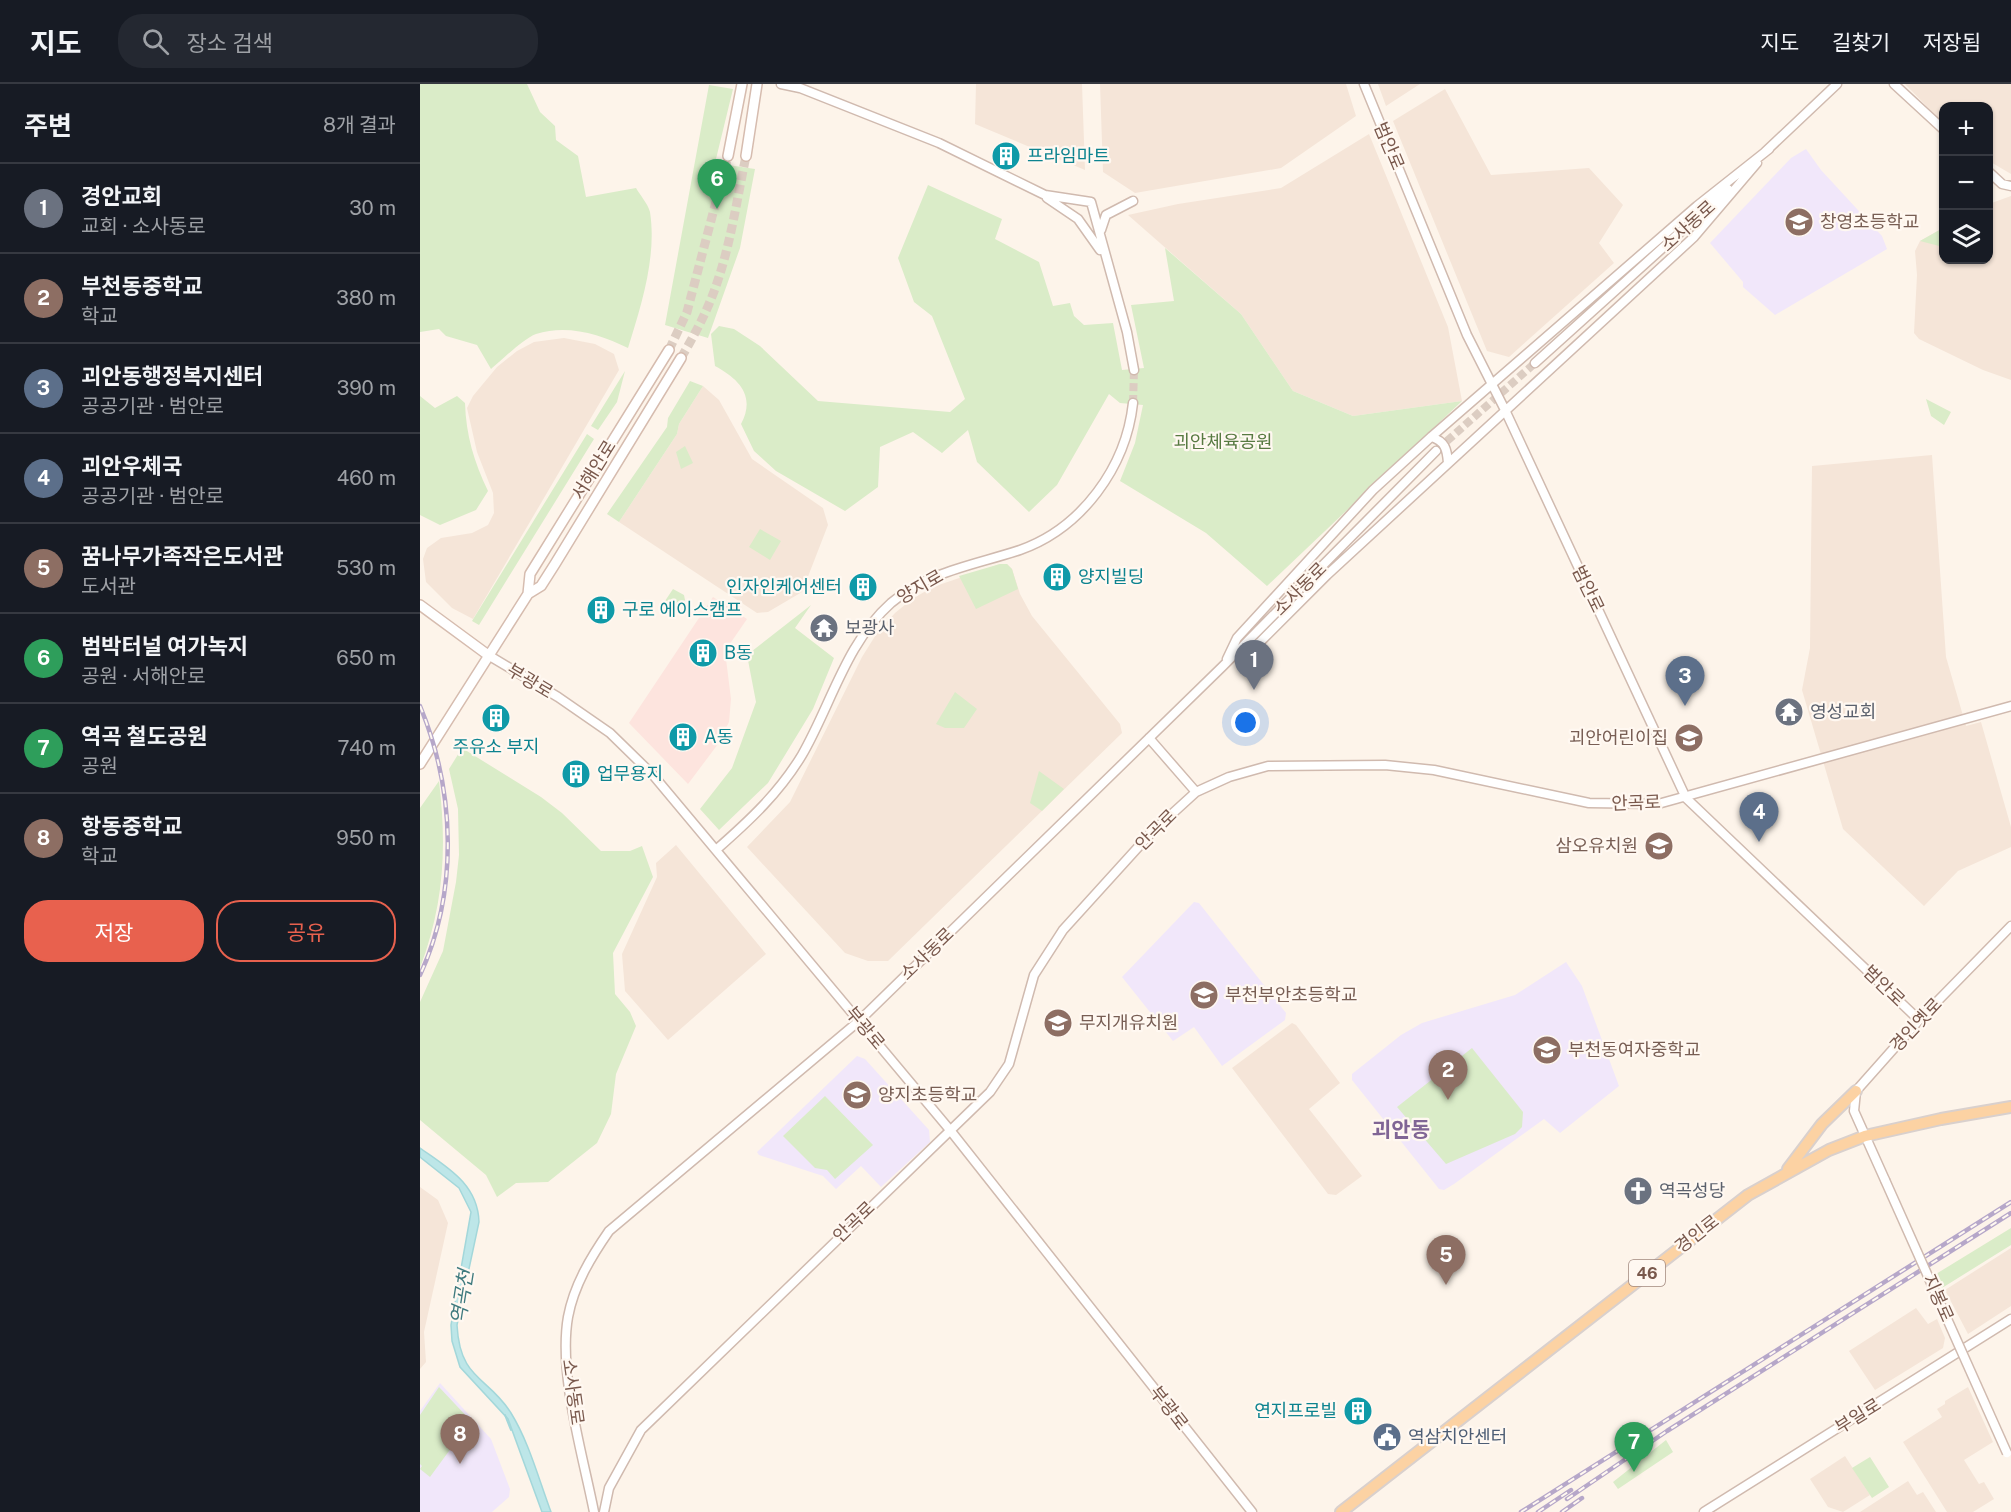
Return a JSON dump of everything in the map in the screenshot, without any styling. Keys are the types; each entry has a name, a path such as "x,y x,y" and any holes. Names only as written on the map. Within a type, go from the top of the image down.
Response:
{"main road":[{"path":"728,156 741,84"},
{"path":"746,156 757,84"},
{"name":"서해안로","path":"528,594 530,574 669,350"},
{"name":"서해안로","path":"420,764 528,594 542,586 681,358"},
{"name":"부광로","path":"420,605 488,655"},
{"path":"1785,1173 1822,1124 1856,1090"},
{"name":"경인로","path":"1341,1512 1740,1200 1785,1173 1865,1136 1941,1119 2011,1107"}],"street":[{"path":"781,84 800,88 939,143 1045,195 1091,202 1127,332 1134,370"},
{"name":"범안로","path":"1364,84 1467,335 1505,410 1686,798 1919,1020"},
{"name":"소사동로","path":"1534,363 1713,204 1837,84"},
{"path":"1894,84 1939,125"},
{"path":"1223,666 1237,638 1373,490 1688,213 1769,149"},
{"path":"1223,666 1260,642 1327,575 1505,410 1556,367 1694,237 1769,149"},
{"path":"1993,175 2002,184 2011,186"},
{"path":"1023,183 1078,219 1092,236 1109,267"},
{"path":"1101,236 1101,223 1106,215 1133,201"},
{"name":"양지로","path":"717,849 778,792 802,754 851,655 868,628 891,604 915,585 946,571 1038,542 1079,513 1111,474 1128,434 1132,403"},
{"path":"1431,437 1440,440 1446,447 1448,463"},
{"name":"소사동로","path":"594,1512 566,1368 568,1317 585,1266 609,1231 859,1021 1223,666 1436,451"},
{"name":"부광로","path":"488,655 558,697 610,733 654,775 950,1130 1252,1512"},
{"name":"안곡로","path":"604,1512 609,1488 623,1458 641,1430 990,1092 1009,1064 1034,975 1063,930 1151,833 1196,792 1229,777 1268,766 1385,765 1434,770 1589,803 1658,804 2011,706"},
{"path":"1149,738 1196,792"},
{"name":"경인옛로","path":"1856,1090 1919,1020 2011,926"},
{"path":"1856,1090 1854,1111 1865,1136"},
{"name":"지봉로","path":"1865,1136 2009,1453"},
{"name":"부일로","path":"1704,1512 2011,1319"}],"shaded area":[{"path":"976,84 1082,84 1085,170 975,124"},
{"path":"1100,84 1346,84 1356,116 1281,168 1135,193 1103,172"},
{"path":"1378,84 1420,84 1386,106"},
{"path":"1905,84 2011,84 2011,174 1993,163 1993,102 1939,102 1939,119"},
{"path":"1445,89 1491,175 1589,168 1623,205 1599,243 1614,263 1509,357 1487,351 1393,121"},
{"path":"1369,134 1448,327 1462,401 1353,416 1293,391 1241,314 1128,215 1178,204 1281,188"},
{"name":"창영초등학교","path":"1806,149 1821,170 1882,236 1887,249 1775,315 1743,287 1743,282 1710,243 1791,158"},
{"path":"2011,196 2011,380 1983,370 1919,339 1914,333 1917,275 1915,251 1920,241 1939,230 1939,264 1993,264 1993,203"},
{"path":"564,338 595,344 614,354 619,370 473,619 452,608 426,582 423,559 427,548 441,538 472,533 488,525 494,513 493,493 477,452 467,408 473,396 497,367 517,351 534,342"},
{"path":"703,386 719,400 752,459 823,508 828,525 802,592 768,612 757,613 619,522 677,434 679,424"},
{"path":"1932,455 1946,657 1966,726 1981,722 2011,827 2011,847 1958,871 1924,906 1843,829 1802,690 1810,648 1812,466"},
{"path":"1000,564 1007,564 1012,569 1020,594 1032,616 1120,724 1122,733 888,961 868,961 845,953 747,847 790,802 862,657 877,633 895,613 912,599 933,587"},
{"path":"713,597 747,619 725,651 731,699 729,722 718,744 688,784 629,723"},
{"path":"676,845 766,954 668,1040 625,991 622,954 657,877 656,863"},
{"name":"부천부안초등학교","path":"1194,902 1199,903 1286,1013 1285,1020 1222,1066 1194,1027 1173,1041 1122,977"},
{"path":"1566,962 1582,986 1619,1086 1560,1133 1544,1119 1454,1184 1444,1190 1439,1189 1352,1080 1352,1074 1401,1035 1422,1023 1515,995"},
{"path":"1292,1023 1296,1025 1340,1083 1309,1109 1362,1176 1336,1195 1328,1194 1232,1068"},
{"name":"양지초등학교","path":"857,1056 865,1059 929,1130 930,1142 881,1187 861,1166 836,1189 823,1176 759,1155 757,1152"},
{"path":"420,1187 438,1200 448,1223 424,1332 426,1362 420,1369"},
{"path":"2011,1248 2011,1306 1968,1334 1945,1290"},
{"path":"1916,1308 1928,1324 1937,1319 1945,1338 1943,1348 1875,1390 1849,1351"},
{"path":"440,1383 491,1439 510,1489 509,1497 492,1512 420,1512 420,1411"},
{"path":"1968,1387 1993,1442 1964,1460 1979,1484 1984,1482 1994,1499 1973,1512 1947,1512 1903,1442 1942,1417 1937,1409 1945,1404 1945,1401"},
{"path":"1845,1456 1870,1495 1843,1512 1828,1507 1810,1479"},
{"path":"1908,1481 1917,1495 1923,1492 1936,1512 1860,1512"}],"green space":[{"path":"420,84 527,84 540,112 555,126 556,140 578,156 586,197 636,188 650,212 652,229 647,281 628,348 606,338 583,332 548,331 525,340 491,369 477,345 446,336 439,329 420,332"},
{"path":"709,85 733,89 715,163 755,169 740,248 708,338 665,325"},
{"name":"괴안체육공원","path":"928,185 1002,219 995,239 1039,262 1053,306 1070,303 1074,316 1084,325 1113,323 1122,370 1144,368 1131,305 1174,301 1165,248 1241,314 1293,391 1353,416 1462,401 1267,586 1206,533 1120,481 1135,443 1143,405 1120,403 1109,394 1057,485 1029,512 977,462 968,430 942,453 913,432 880,447 878,487 845,511 776,471 754,451 741,424 747,405 746,397 738,383 715,366 711,334 719,326 734,329 760,346 818,401 950,412 965,399 932,316 914,302 898,258"},
{"path":"1939,230 1939,246 1920,241"},
{"path":"625,371 617,402 598,430 591,426"},
{"path":"690,381 703,386 679,424 677,434 619,522 607,514 667,427 668,418"},
{"path":"420,396 435,408 457,396 465,403 472,448 488,491 476,510 440,525 420,515"},
{"path":"1926,399 1951,412 1944,425 1931,416"},
{"path":"587,434 594,439 479,625 472,621"},
{"path":"685,446 693,463 681,469 676,452"},
{"path":"760,529 781,541 770,560 749,547"},
{"path":"1007,564 1012,569 1018,589 976,609 959,576"},
{"path":"673,589 684,595 685,600 672,617 659,610"},
{"path":"811,605 795,628 834,658 813,709 768,783 719,830 700,809 732,768 756,702 747,655"},
{"path":"955,692 977,709 964,728 945,728 936,724"},
{"path":"462,748 541,797 562,813 601,851 630,851 642,846 653,877 613,953 615,994 630,1012 636,1026 616,1074 611,1114 597,1143 548,1182 516,1183 497,1197 486,1175 420,1120 420,1002 443,951 456,882 459,855 458,809 449,769"},
{"path":"1039,771 1064,789 1042,811 1030,803"},
{"path":"439,781 443,829 442,876 434,921 420,968 420,808"},
{"path":"1472,1048 1523,1112 1522,1127 1515,1134 1446,1164 1397,1107"},
{"path":"825,1096 873,1145 835,1179 827,1170 815,1168 783,1136"},
{"path":"2011,1228 2011,1245 1942,1288 1936,1274"},
{"path":"439,1387 471,1421 430,1477 420,1469 422,1466 420,1464 420,1415"},
{"path":"1666,1440 1673,1452 1618,1489 1613,1482"},
{"path":"1870,1457 1889,1487 1872,1498 1852,1468"}],"water":[{"path":"420,1148 459,1178 473,1197 479,1222 457,1325 459,1343 469,1368 502,1401 517,1424 551,1512 542,1512 508,1419 460,1367 452,1341 451,1325 471,1212 459,1188 420,1157"}],"waterway":[{"name":"역곡천","path":"505,1415 511,1430"}],"tunnel":[{"path":"669,350 687,312 728,156"},
{"path":"681,358 710,303 722,268 746,156"},
{"path":"1438,449 1535,363"},
{"path":"1133,403 1134,370"}],"railway":[{"path":"420,706 432,738 440,772 446,806 448,840 441,909 433,943 420,975"},
{"path":"1521,1512 2011,1202"},
{"path":"1567,1499 1667,1431 2011,1213"},
{"path":"1538,1512 1571,1490"},
{"path":"1562,1512 1582,1498"}],"place":[{"name":"프라임마트","path":"1006,156"},
{"name":"범박터널 여가녹지","path":"717,209"},
{"name":"창영초등학교","path":"1799,222"},
{"name":"양지빌딩","path":"1057,577"},
{"name":"인자인케어센터","path":"863,587"},
{"name":"구로 에이스캠프","path":"601,610"},
{"name":"보광사","path":"824,628"},
{"name":"B동","path":"703,653"},
{"name":"경안교회","path":"1254,690"},
{"name":"괴안동행정복지센터","path":"1685,706"},
{"name":"영성교회","path":"1789,712"},
{"name":"주유소 부지","path":"496,718"},
{"name":"A동","path":"683,737"},
{"name":"괴안어린이집","path":"1689,738"},
{"name":"업무용지","path":"576,774"},
{"name":"괴안우체국","path":"1759,842"},
{"name":"삼오유치원","path":"1659,846"},
{"name":"부천부안초등학교","path":"1204,995"},
{"name":"무지개유치원","path":"1058,1023"},
{"name":"부천동여자중학교","path":"1547,1050"},
{"name":"양지초등학교","path":"857,1095"},
{"name":"부천동중학교","path":"1448,1100"},
{"name":"역곡성당","path":"1638,1191"},
{"name":"꿈나무가족작은도서관","path":"1446,1285"},
{"name":"연지프로빌","path":"1358,1411"},
{"name":"역삼치안센터","path":"1387,1437"},
{"name":"항동중학교","path":"460,1464"},
{"name":"역곡 철도공원","path":"1634,1472"}],"district":[{"name":"괴안동","path":"1401,1130"}]}
